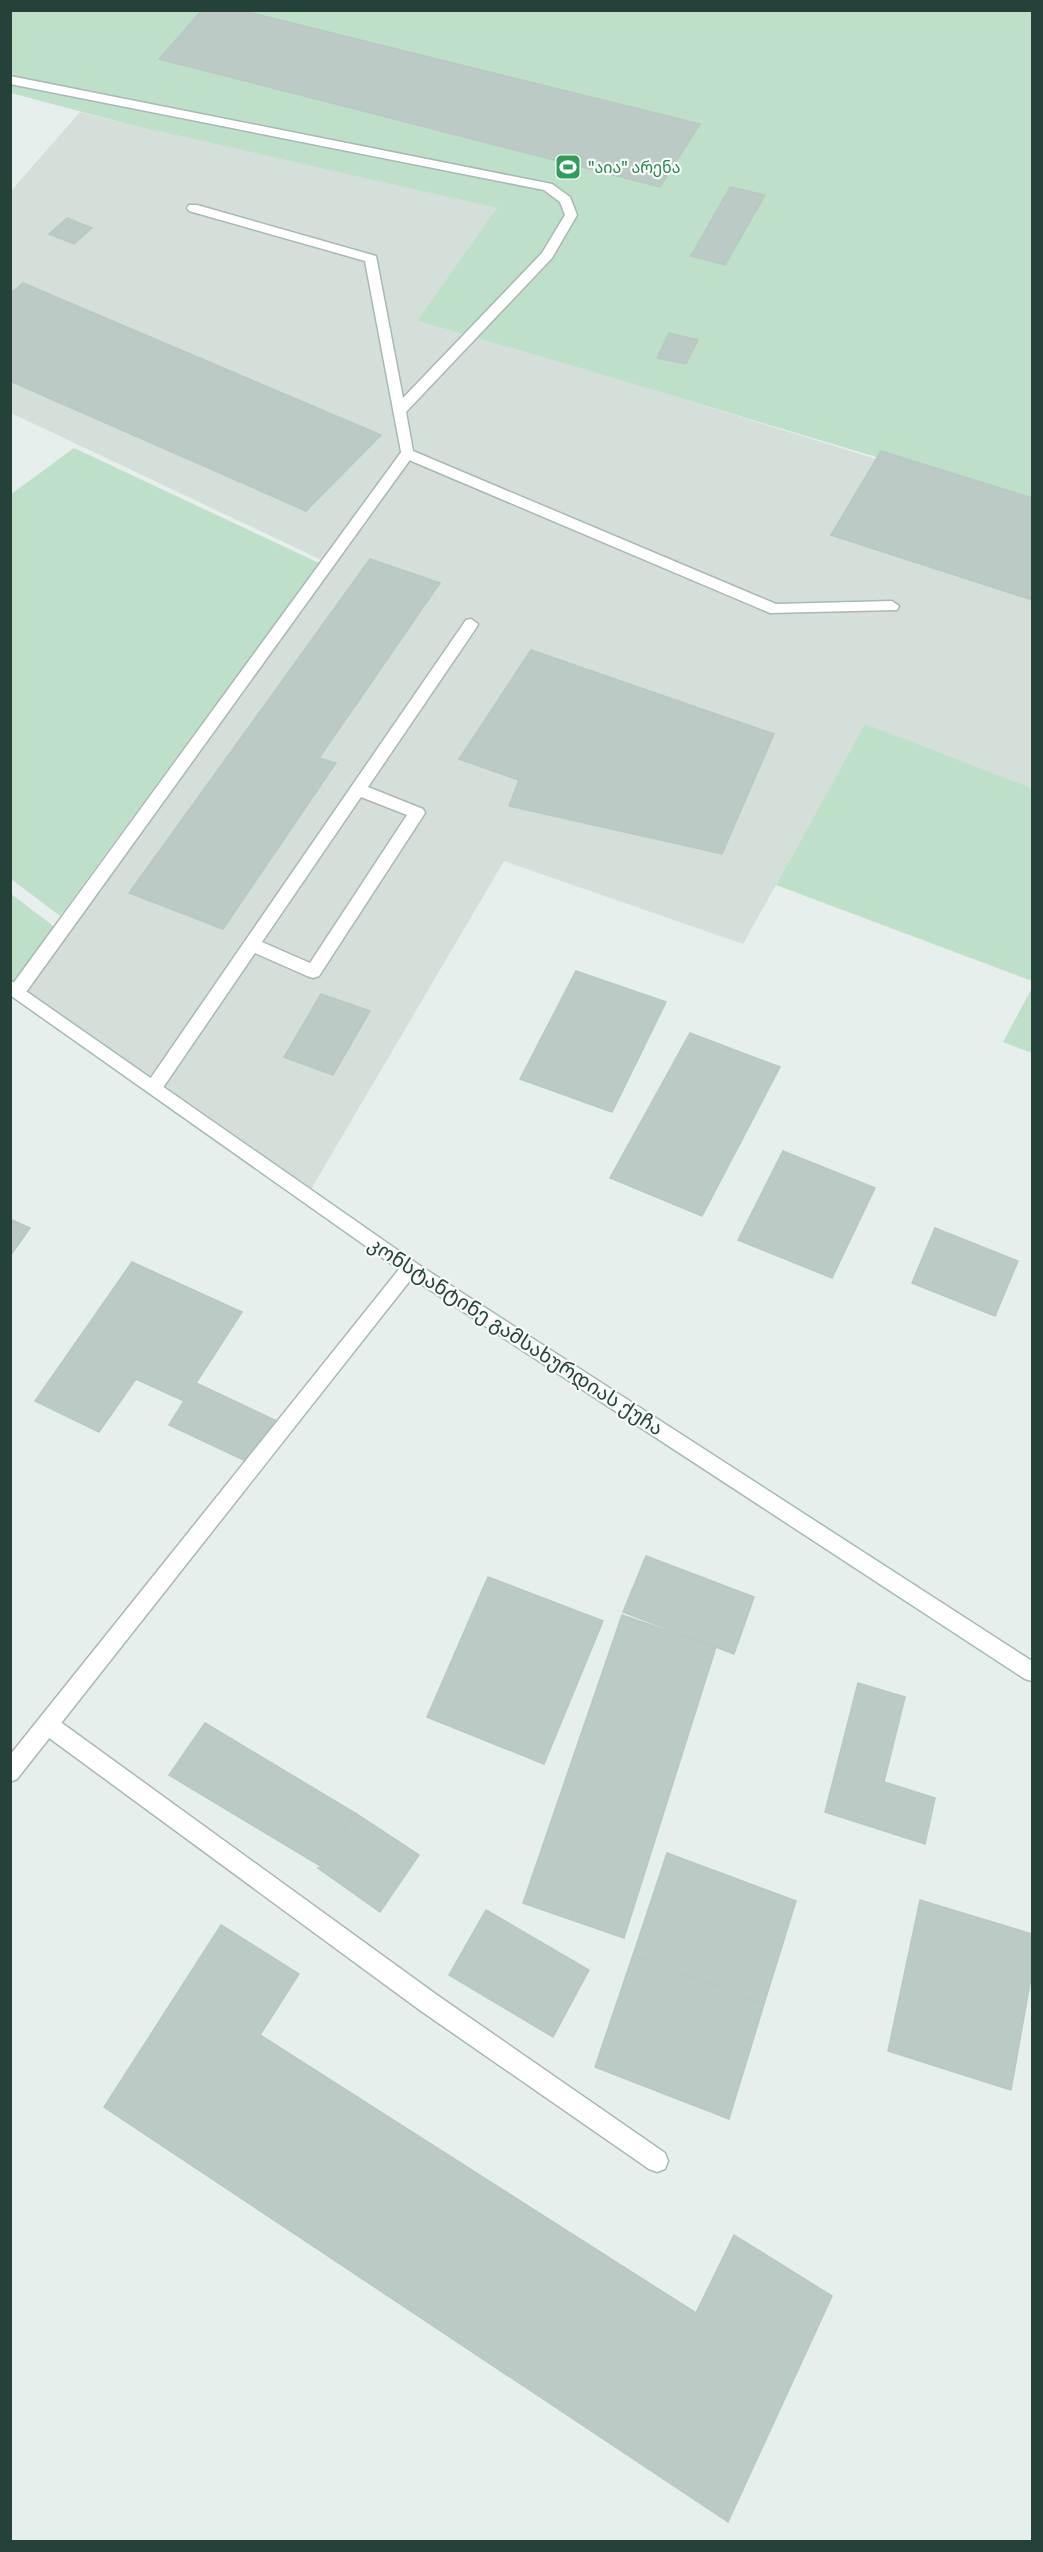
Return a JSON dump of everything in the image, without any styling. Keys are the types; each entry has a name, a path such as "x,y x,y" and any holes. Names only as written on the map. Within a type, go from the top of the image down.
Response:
{"street":[{"path":"10,80 548,187 566,200 571,215 547,255 399,411"},
{"path":"14,988 407,454 371,259 193,208"},
{"path":"407,454 775,609 892,606"},
{"path":"154,1087 471,624"},
{"path":"252,945 314,971 417,813 358,789"},
{"name":"კონსტანტინე გამსახურდიას ქუჩა","path":"14,988 410,1268 1032,1672"},
{"path":"10,1772 410,1268"},
{"path":"48,1725 429,2003 657,2161"}],"shaded area":[{"path":"80,112 498,208 417,321 558,360 876,459 1032,502 1032,788 865,725 743,944 504,861 307,1196 18,990 328,563 11,413 11,191"}],"green space":[{"name":"\"აია\" არენა","path":"10,11 1032,11 1032,502 417,321 497,208 131,125 11,93"},
{"path":"74,448 319,563 60,916 11,879 10,495"},
{"path":"865,724 1032,788 1032,981 776,885"},
{"path":"11,894 60,931 18,990 11,986"},
{"path":"1032,988 1032,1053 1003,1042"}],"building":[{"path":"202,10 240,10 700,124 660,187 159,59"},
{"path":"730,187 765,195 725,265 691,256"},
{"path":"67,218 92,228 74,244 49,234"},
{"path":"23,283 381,435 306,511 10,381 10,294"},
{"path":"669,333 698,340 686,364 657,358"},
{"path":"881,451 1032,498 1032,600 831,535"},
{"path":"370,559 440,583 319,758 336,763 223,929 129,893"},
{"path":"531,650 774,734 722,854 509,806 519,780 459,759"},
{"path":"576,971 666,1002 612,1112 520,1079"},
{"path":"321,994 370,1011 333,1075 284,1057"},
{"path":"690,1033 780,1067 702,1216 610,1178"},
{"path":"783,1151 875,1188 832,1278 738,1240"},
{"path":"10,1219 30,1228 10,1256"},
{"path":"935,1228 1018,1261 995,1316 912,1283"},
{"path":"132,1262 242,1312 196,1383 277,1421 250,1463 169,1425 184,1401 136,1379 99,1432 35,1401"},
{"path":"646,1556 754,1597 734,1654 623,1612"},
{"path":"488,1577 603,1621 544,1764 427,1717"},
{"path":"622,1615 716,1647 624,1938 523,1903"},
{"path":"858,1683 905,1697 884,1782 935,1798 925,1844 825,1812"},
{"path":"205,1723 355,1813 322,1867 169,1775"},
{"path":"355,1813 419,1855 380,1912 318,1868 322,1867"},
{"path":"667,1853 796,1901 764,2004 633,1955"},
{"path":"920,1900 1032,1934 1032,1972 1011,2090 888,2051"},
{"path":"486,1910 589,1970 553,2037 449,1975"},
{"path":"221,1925 299,1974 260,2035 696,2313 734,2235 832,2296 728,2522 104,2107"},
{"path":"633,1955 764,2004 729,2119 595,2067"}],"place":[{"name":"\"აია\" არენა","path":"568,167"}]}
